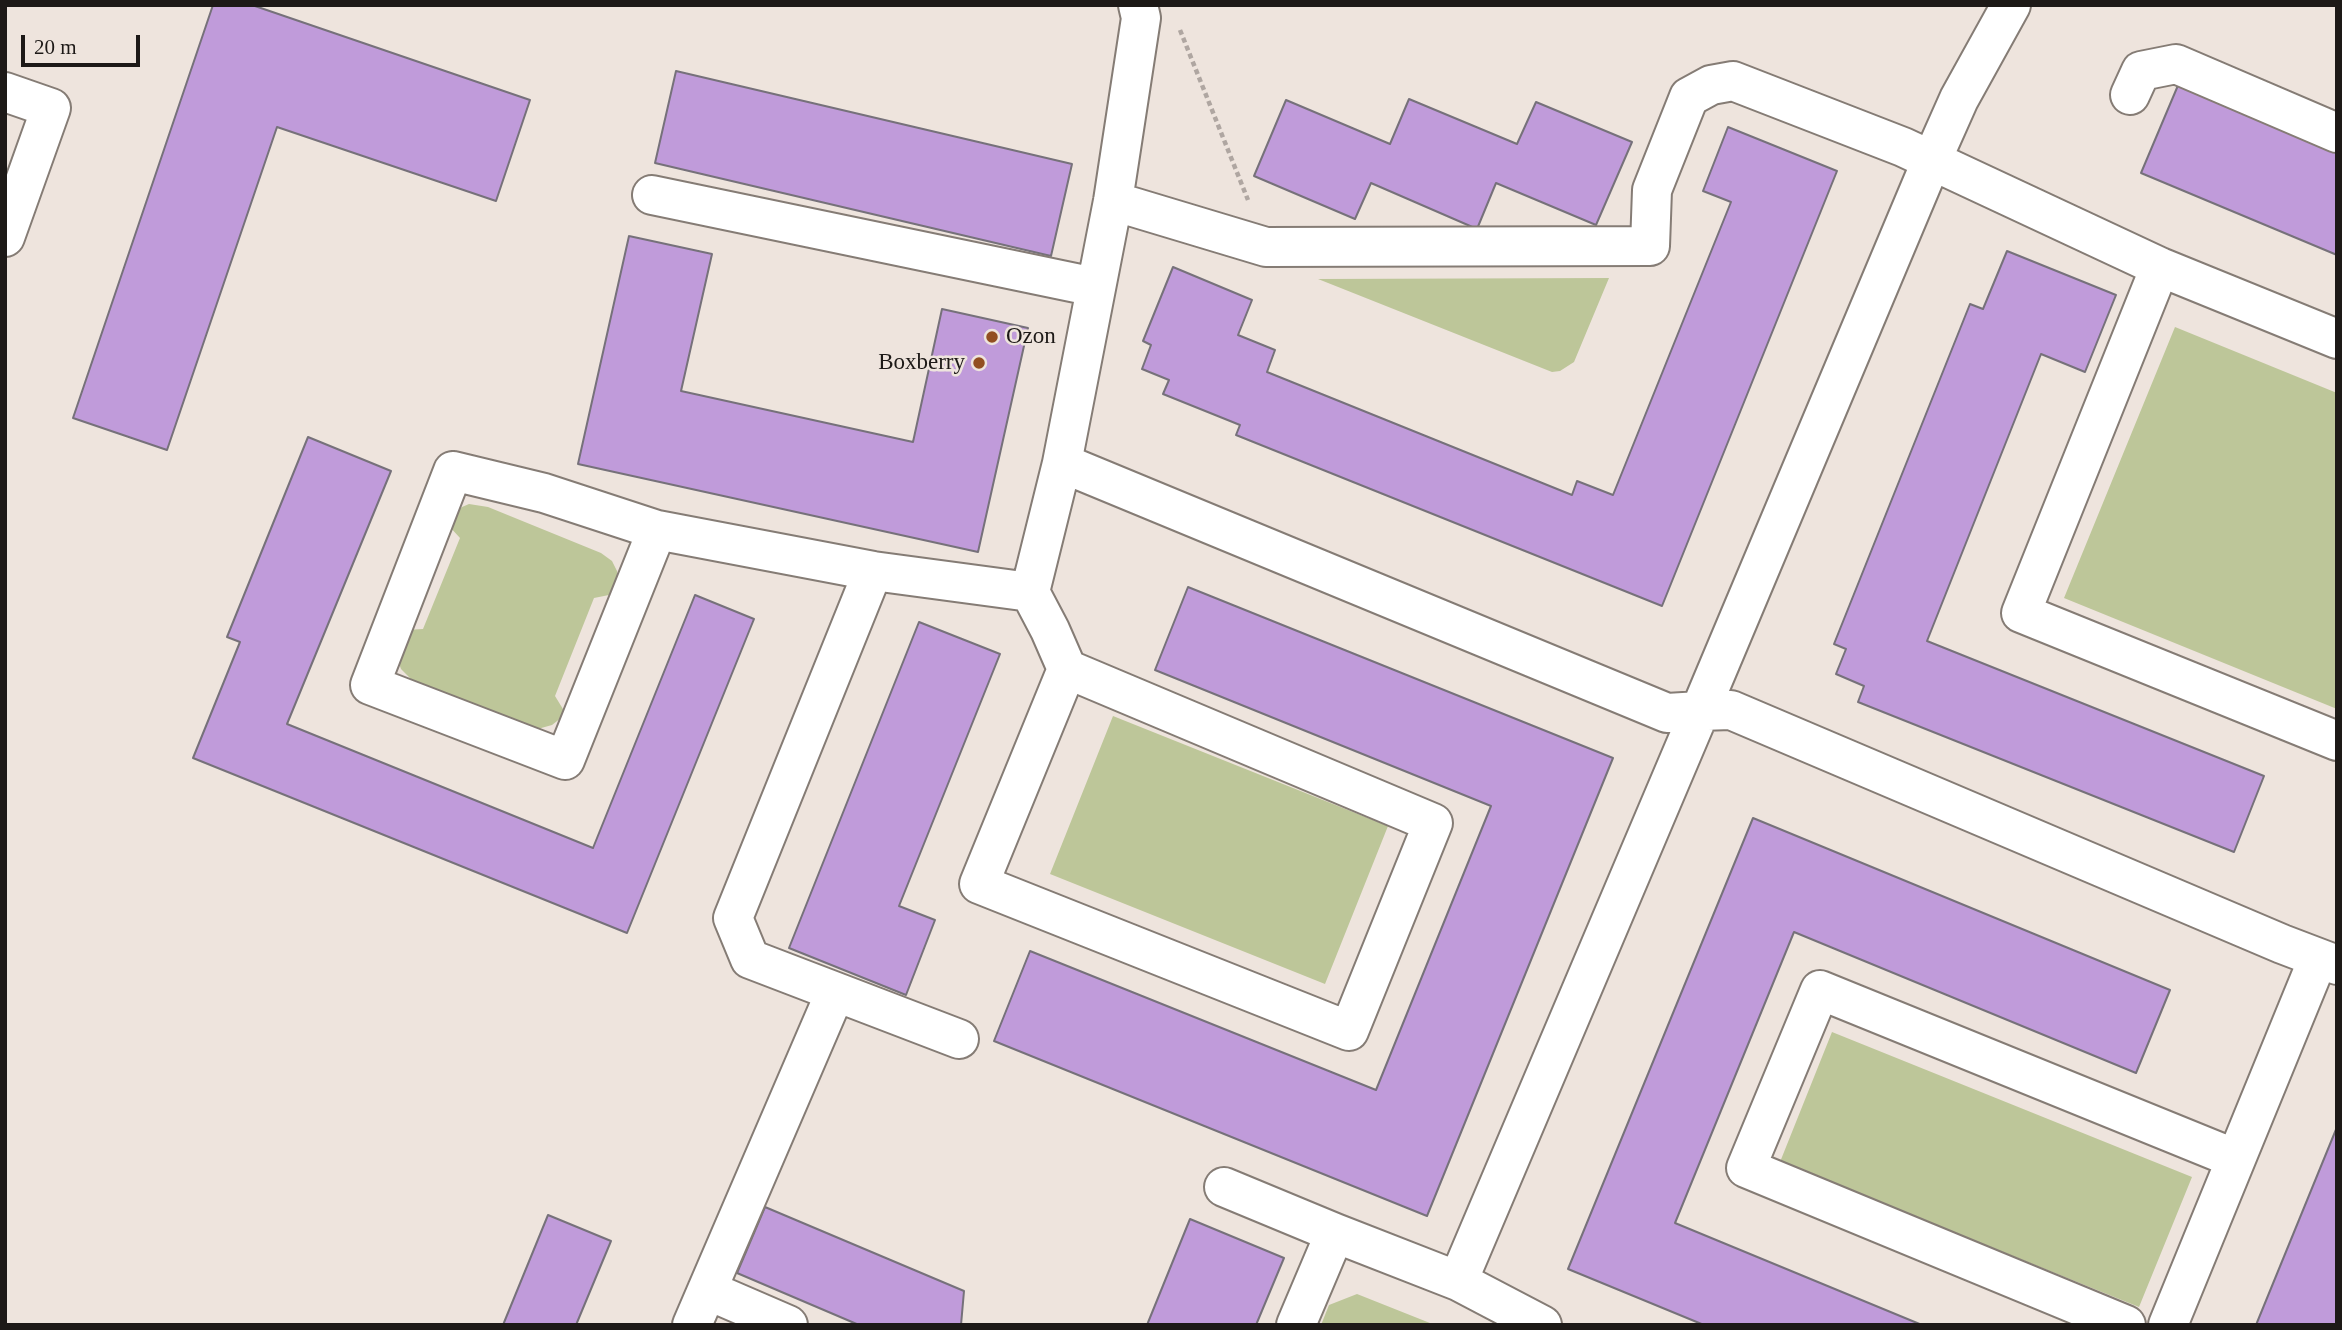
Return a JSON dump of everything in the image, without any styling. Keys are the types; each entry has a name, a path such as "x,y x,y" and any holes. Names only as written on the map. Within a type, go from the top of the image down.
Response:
{"lane":[{"path":"1067,669 1433,823 1349,1031 979,884 1067,669 1051,630 1030,592 1062,463 1113,201 1141,18 1138,5"},
{"path":"1458,1281 1931,162 1959,99 2011,5"},
{"path":"2130,95 2141,71 2176,64 2337,133"},
{"path":"1113,201 1266,247 1650,246 1651,190 1689,97 1711,85 1733,81 1903,147 2160,267 2337,339"},
{"path":"5,92 51,108 5,237"},
{"path":"652,195 1095,287"},
{"path":"2160,267 2021,613 2337,741"},
{"path":"1062,463 1667,713 1731,710 2327,962 2236,1159 2168,1325"},
{"path":"657,530 565,760 370,685 453,471 544,493 657,530 873,571 1030,592"},
{"path":"873,571 733,918 750,959 959,1039"},
{"path":"2126,1325 1746,1168 1820,990 2236,1159"},
{"path":"692,1325 835,993"},
{"path":"1224,1187 1458,1281 1542,1325"},
{"path":"1296,1325 1335,1233"},
{"path":"707,1290 788,1325"}],"path":[{"path":"1178,24 1251,207"}],"green space":[{"path":"1609,278 1574,362 1560,371 1552,372 1318,279"},
{"path":"2175,327 2337,393 2337,709 2064,598"},
{"path":"469,504 488,507 601,553 612,561 617,571 618,583 614,594 594,598 555,696 566,714 552,725 534,730 414,682 401,669 396,655 405,630 423,629 460,538 449,526 454,515"},
{"path":"1113,716 1388,826 1325,984 1050,874"},
{"path":"1832,1032 2192,1177 2139,1307 1780,1162"},
{"path":"1357,1294 1435,1325 1321,1325 1329,1305"}],"building":[{"path":"213,5 252,5 530,100 496,201 277,127 167,450 73,418"},
{"path":"676,71 1072,164 1051,256 655,163"},
{"path":"2179,83 2337,149 2337,255 2141,173"},
{"path":"1409,99 1517,144 1536,102 1632,142 1596,225 1496,183 1477,229 1371,183 1355,219 1254,176 1286,100 1390,144"},
{"path":"1728,127 1837,171 1662,606 1236,435 1240,425 1163,394 1169,380 1142,369 1151,345 1143,341 1173,267 1252,300 1238,335 1275,350 1267,372 1572,495 1577,481 1613,495 1731,202 1703,191"},
{"path":"629,236 712,254 681,391 913,442 942,309 1028,328 978,552 578,464"},
{"path":"2007,251 2116,295 2085,372 2041,354 1927,641 2264,776 2234,852 1858,702 1864,686 1836,674 1846,649 1834,644 1970,304 1983,309"},
{"path":"308,437 391,471 287,724 593,848 695,595 754,619 627,933 193,758 240,642 227,637"},
{"path":"1188,587 1613,758 1427,1216 994,1041 1030,951 1376,1090 1491,806 1155,670"},
{"path":"919,622 1000,654 899,906 935,920 906,995 789,948"},
{"path":"1753,818 2170,990 2136,1073 1794,932 1675,1223 1922,1325 1704,1325 1568,1269"},
{"path":"2337,1127 2337,1325 2256,1325"},
{"path":"765,1207 964,1291 961,1325 859,1325 737,1273"},
{"path":"548,1215 611,1241 576,1325 503,1325"},
{"path":"1190,1219 1284,1258 1256,1325 1147,1325"}],"place":[{"name":"Ozon","path":"992,337"},
{"name":"Boxberry","path":"979,363"}]}
